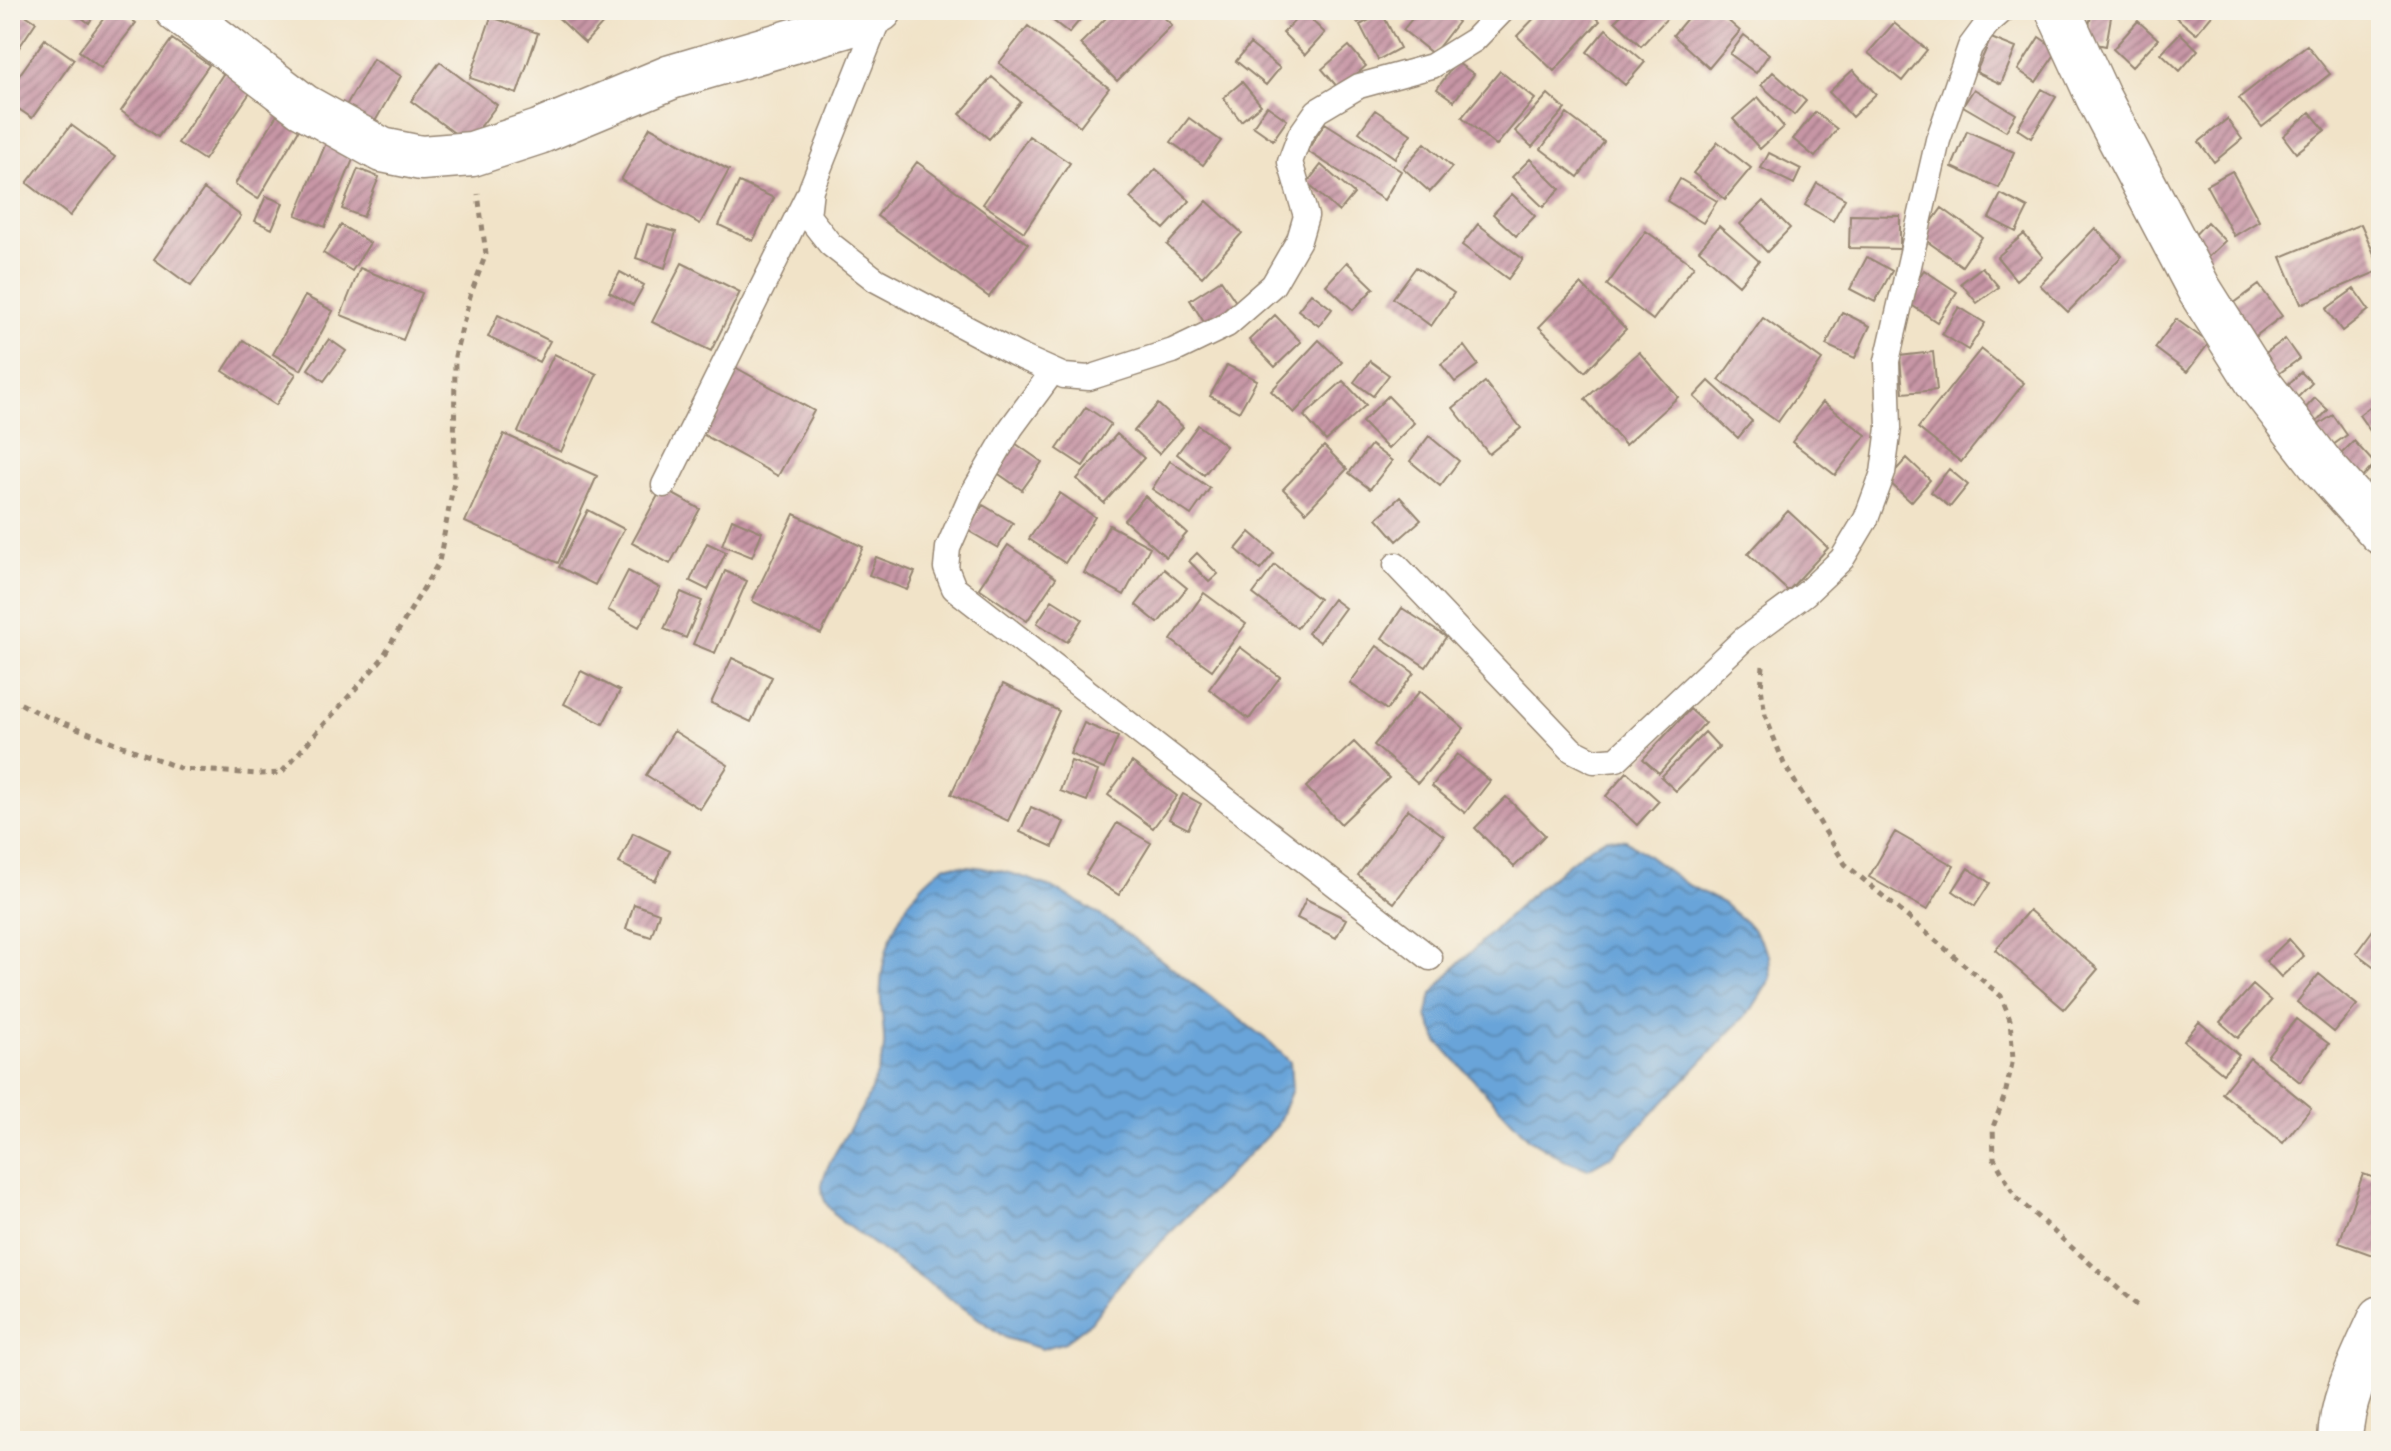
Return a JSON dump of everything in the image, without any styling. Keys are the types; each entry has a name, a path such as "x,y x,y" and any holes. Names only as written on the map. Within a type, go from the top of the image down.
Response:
{"street":[{"path":"177,10 303,106 382,150 421,158 472,154 539,132 671,77 848,25 881,10"},
{"path":"2058,10 2098,97 2199,289 2257,381 2324,468 2381,532"},
{"path":"2340,1441 2353,1381 2381,1318"}],"lane":[{"path":"664,485 811,189 881,10"},
{"path":"811,189 808,216 830,244 876,280 1017,355 1064,376 1089,378 1173,351 1227,325 1273,285 1299,240 1306,216 1290,162 1300,135 1317,111 1359,86 1432,66 1474,40 1503,10"},
{"path":"1396,565 1572,750 1594,761 1617,759 1744,639 1805,594 1842,559 1866,519 1883,473 1889,428 1887,361 1938,140 1970,47 1987,24 2003,10"},
{"path":"1053,371 1011,428 970,498 948,548 946,568 954,588 1430,958"}],"path":[{"path":"10,698 38,713 182,769 281,773 381,660 439,562 452,495 455,356 470,296 486,254 472,154"},
{"path":"1777,615 1763,661 1761,687 1765,715 1784,764 1845,864 2001,996 2010,1020 2013,1059 2005,1095 1993,1127 1994,1158 2016,1198 2138,1306"}],"water":[{"path":"1607,838 1626,840 1686,884 1723,903 1753,929 1769,955 1771,978 1752,1009 1613,1155 1588,1169 1564,1160 1529,1139 1438,1042 1427,1016 1432,994 1453,969 1536,890 1583,852"},
{"path":"946,865 1010,873 1038,882 1089,908 1271,1043 1290,1062 1292,1089 1277,1126 1121,1282 1091,1322 1065,1342 1042,1349 1006,1338 842,1222 828,1206 822,1192 830,1163 867,1098 881,1062 884,1038 881,985 893,933 909,902"}],"building":[{"path":"10,10 18,10 36,22 10,61"},
{"path":"71,10 97,10 89,23"},
{"path":"110,10 119,10 136,23 101,68 79,51"},
{"path":"550,10 615,10 585,43"},
{"path":"1051,10 1088,10 1069,33 1047,16"},
{"path":"1114,10 1156,10 1172,25 1117,81 1080,44"},
{"path":"1347,10 1375,10 1358,23"},
{"path":"1419,10 1443,10 1458,22 1433,54 1403,30"},
{"path":"1542,10 1588,10 1600,21 1554,71 1517,36"},
{"path":"1626,10 1670,10 1672,13 1641,46 1615,21"},
{"path":"1694,10 1716,10 1740,31 1709,68 1673,35"},
{"path":"2092,10 2112,11 2106,46 2086,42"},
{"path":"2167,10 2216,10 2196,34"},
{"path":"1303,12 1325,33 1305,55 1283,33"},
{"path":"1382,13 1400,48 1378,60 1360,25"},
{"path":"491,17 538,33 517,94 470,78"},
{"path":"2138,21 2158,39 2132,67 2113,49"},
{"path":"1894,23 1927,50 1902,81 1868,53"},
{"path":"1028,26 1109,88 1080,126 999,63"},
{"path":"1606,29 1645,62 1625,85 1587,52"},
{"path":"2180,33 2198,50 2180,71 2161,53"},
{"path":"1744,35 1769,54 1756,73 1730,54"},
{"path":"2039,37 2058,50 2036,82 2018,70"},
{"path":"1991,38 2016,48 2001,84 1976,72"},
{"path":"45,39 74,59 32,118 10,103 10,88"},
{"path":"172,39 209,65 158,137 121,111"},
{"path":"1250,44 1280,68 1266,85 1236,61"},
{"path":"2307,45 2330,74 2262,127 2239,98"},
{"path":"1349,46 1366,66 1339,89 1322,69"},
{"path":"373,59 401,76 373,125 344,109"},
{"path":"440,62 497,105 468,143 411,101"},
{"path":"1456,62 1474,74 1454,101 1437,89"},
{"path":"1853,70 1876,94 1852,117 1829,92"},
{"path":"225,71 252,90 204,160 178,143"},
{"path":"1500,71 1535,99 1496,146 1462,117"},
{"path":"1773,72 1806,101 1794,115 1761,85"},
{"path":"992,77 1021,102 989,139 960,114"},
{"path":"1242,82 1261,105 1241,121 1223,98"},
{"path":"1974,89 2016,114 2006,131 1963,106"},
{"path":"2042,89 2056,97 2031,138 2017,129"},
{"path":"1548,94 1565,109 1532,147 1515,131"},
{"path":"1758,97 1784,127 1760,149 1733,119"},
{"path":"284,103 307,116 258,199 235,184"},
{"path":"1267,106 1287,120 1273,140 1253,126"},
{"path":"1375,110 1411,134 1395,158 1359,132"},
{"path":"1815,112 1837,129 1815,157 1793,139"},
{"path":"2310,112 2325,130 2296,153 2283,136"},
{"path":"1567,114 1604,142 1578,177 1541,149"},
{"path":"1189,118 1221,141 1203,165 1171,142"},
{"path":"2227,119 2242,139 2214,162 2199,142"},
{"path":"1325,123 1401,171 1384,200 1307,151"},
{"path":"71,125 115,157 70,216 27,183"},
{"path":"650,127 729,170 700,224 621,180"},
{"path":"1967,131 2014,152 1999,188 1952,167"},
{"path":"1029,136 1070,163 1024,232 983,204"},
{"path":"328,138 357,150 325,227 296,215"},
{"path":"1718,142 1751,168 1725,199 1693,173"},
{"path":"1425,143 1452,167 1430,192 1403,168"},
{"path":"1769,153 1801,169 1794,184 1761,168"},
{"path":"1530,159 1560,189 1543,207 1512,177"},
{"path":"917,162 1028,244 989,297 877,216"},
{"path":"1321,165 1354,194 1339,212 1307,183"},
{"path":"358,169 379,177 363,217 342,209"},
{"path":"1156,169 1190,201 1164,229 1130,198"},
{"path":"2232,171 2259,221 2234,236 2206,185"},
{"path":"1680,179 1717,201 1703,223 1667,201"},
{"path":"739,182 774,198 753,241 719,225"},
{"path":"1817,183 1845,199 1833,221 1805,205"},
{"path":"204,189 241,216 191,286 154,259"},
{"path":"1512,194 1535,216 1516,236 1493,214"},
{"path":"2001,194 2028,208 2016,232 1989,218"},
{"path":"266,196 283,203 272,229 255,221"},
{"path":"1207,201 1242,233 1202,277 1167,245"},
{"path":"1763,201 1790,228 1767,252 1740,224"},
{"path":"1942,208 1982,237 1962,266 1921,237"},
{"path":"1850,215 1900,216 1900,249 1849,248"},
{"path":"2207,222 2225,241 2206,259 2189,241"},
{"path":"647,224 676,232 665,268 636,258"},
{"path":"1478,224 1523,259 1508,279 1462,245"},
{"path":"2361,224 2381,270 2301,304 2281,257"},
{"path":"341,225 370,243 352,271 323,253"},
{"path":"1719,226 1759,261 1739,285 1699,250"},
{"path":"2095,228 2122,256 2068,312 2040,285"},
{"path":"1646,231 1694,266 1653,320 1607,285"},
{"path":"2024,234 2043,257 2016,280 1997,257"},
{"path":"1867,257 1892,271 1875,302 1850,289"},
{"path":"1347,262 1374,288 1353,310 1326,285"},
{"path":"682,263 740,292 711,351 652,322"},
{"path":"1416,267 1454,293 1431,326 1393,298"},
{"path":"1982,267 1999,287 1977,303 1961,283"},
{"path":"360,268 422,293 403,340 341,315"},
{"path":"1924,270 1957,292 1937,322 1904,300"},
{"path":"620,272 644,285 633,305 609,292"},
{"path":"1221,280 1238,305 1207,327 1190,300"},
{"path":"1581,284 1626,329 1585,372 1539,327"},
{"path":"2259,285 2282,316 2249,341 2226,309"},
{"path":"2354,289 2369,310 2342,331 2326,309"},
{"path":"1311,293 1332,309 1319,326 1298,310"},
{"path":"305,296 333,311 301,370 273,354"},
{"path":"1959,307 1985,323 1968,350 1942,334"},
{"path":"1842,312 1870,326 1855,358 1826,345"},
{"path":"498,315 550,341 539,362 488,337"},
{"path":"1275,315 1301,342 1275,367 1249,340"},
{"path":"1763,318 1822,360 1778,422 1719,380"},
{"path":"2176,319 2209,343 2187,372 2155,348"},
{"path":"329,339 346,351 324,381 308,369"},
{"path":"2285,339 2299,359 2270,380 2256,360"},
{"path":"243,340 296,374 276,405 223,371"},
{"path":"1319,340 1342,362 1294,413 1271,391"},
{"path":"1464,346 1478,365 1455,382 1441,364"},
{"path":"1981,349 2024,383 1961,462 1918,428"},
{"path":"1639,352 1678,397 1625,445 1585,399"},
{"path":"1933,352 1937,390 1903,393 1900,356"},
{"path":"554,354 597,374 561,452 518,432"},
{"path":"1370,361 1389,375 1373,396 1354,382"},
{"path":"1227,365 1257,380 1239,412 1210,396"},
{"path":"733,366 814,411 778,476 697,431"},
{"path":"2301,372 2312,383 2292,403 2280,392"},
{"path":"1343,381 1366,405 1326,441 1304,416"},
{"path":"1709,381 1752,421 1738,438 1694,397"},
{"path":"1485,382 1521,428 1489,454 1453,408"},
{"path":"1388,396 1414,423 1388,449 1362,422"},
{"path":"2315,398 2328,410 2312,427 2299,415"},
{"path":"2378,401 2381,405 2381,434 2375,438 2359,415"},
{"path":"1823,402 1866,435 1835,475 1792,442"},
{"path":"1158,404 1183,427 1159,454 1134,431"},
{"path":"1086,407 1111,424 1083,466 1057,449"},
{"path":"2333,415 2347,435 2330,447 2315,427"},
{"path":"1198,425 1226,446 1204,475 1177,454"},
{"path":"504,434 597,476 558,563 465,522"},
{"path":"1117,434 1144,458 1104,503 1077,479"},
{"path":"1429,436 1459,461 1440,486 1410,461"},
{"path":"1012,441 1042,462 1022,490 993,470"},
{"path":"2354,441 2375,464 2359,481 2337,458"},
{"path":"1371,445 1392,461 1370,489 1349,473"},
{"path":"1324,446 1347,469 1306,512 1283,489"},
{"path":"1907,458 1930,480 1911,502 1887,480"},
{"path":"1170,461 1210,488 1191,515 1152,489"},
{"path":"1949,469 1968,485 1950,507 1931,492"},
{"path":"662,488 700,509 670,564 632,543"},
{"path":"1060,493 1095,517 1065,563 1029,539"},
{"path":"1145,496 1187,533 1166,557 1124,520"},
{"path":"1400,497 1421,520 1397,541 1377,518"},
{"path":"983,505 1013,523 998,548 967,530"},
{"path":"588,510 624,529 595,585 559,567"},
{"path":"1788,511 1828,548 1788,591 1748,554"},
{"path":"794,514 863,547 821,634 752,601"},
{"path":"732,519 762,532 752,557 722,545"},
{"path":"1109,525 1150,547 1124,595 1084,573"},
{"path":"1250,532 1274,553 1260,570 1236,549"},
{"path":"707,543 726,552 708,590 690,581"},
{"path":"1008,545 1056,578 1027,621 979,588"},
{"path":"1197,553 1218,574 1209,582 1189,561"},
{"path":"876,557 915,572 907,590 869,575"},
{"path":"1275,565 1319,599 1297,628 1253,594"},
{"path":"1164,569 1187,588 1158,623 1136,605"},
{"path":"628,571 660,588 639,627 608,610"},
{"path":"725,571 747,581 715,653 693,644"},
{"path":"681,592 702,601 686,638 664,629"},
{"path":"1204,593 1246,624 1212,670 1171,640"},
{"path":"1333,599 1345,608 1320,642 1308,633"},
{"path":"1052,600 1082,619 1067,642 1037,623"},
{"path":"1402,608 1446,637 1426,667 1382,638"},
{"path":"1377,646 1414,673 1387,710 1350,683"},
{"path":"1240,647 1280,677 1249,719 1209,689"},
{"path":"732,658 772,677 751,722 711,703"},
{"path":"581,671 620,691 603,724 564,704"},
{"path":"1003,684 1059,711 1008,821 951,794"},
{"path":"1420,691 1464,728 1418,783 1374,745"},
{"path":"1690,709 1705,723 1659,773 1643,759"},
{"path":"1084,723 1118,737 1104,769 1070,754"},
{"path":"674,731 728,765 700,809 646,775"},
{"path":"1705,732 1719,747 1676,791 1661,777"},
{"path":"1354,742 1389,778 1341,824 1306,787"},
{"path":"1457,754 1490,781 1465,813 1432,786"},
{"path":"1071,761 1098,771 1087,801 1060,791"},
{"path":"1132,762 1177,796 1153,828 1108,795"},
{"path":"1627,772 1659,801 1637,825 1606,796"},
{"path":"1183,794 1201,804 1188,829 1169,819"},
{"path":"1506,797 1545,835 1514,867 1475,828"},
{"path":"1031,807 1064,822 1053,847 1020,832"},
{"path":"1408,809 1444,836 1394,903 1358,875"},
{"path":"1117,823 1151,843 1119,895 1086,874"},
{"path":"1895,832 1954,866 1927,910 1869,877"},
{"path":"633,833 670,851 655,881 619,863"},
{"path":"1968,868 1990,883 1975,906 1953,891"},
{"path":"1306,899 1346,919 1336,938 1297,918"},
{"path":"634,904 659,913 651,937 626,929"},
{"path":"2029,910 2098,969 2064,1009 1995,950"},
{"path":"2381,919 2381,972 2356,953"},
{"path":"2289,939 2304,956 2281,977 2266,961"},
{"path":"2319,974 2357,1005 2334,1032 2297,1002"},
{"path":"2253,985 2271,1001 2238,1038 2220,1022"},
{"path":"2296,1019 2329,1044 2300,1082 2267,1056"},
{"path":"2199,1022 2239,1055 2223,1073 2184,1041"},
{"path":"2250,1058 2311,1108 2283,1143 2222,1093"},
{"path":"2363,1174 2381,1180 2381,1258 2339,1243"}]}
